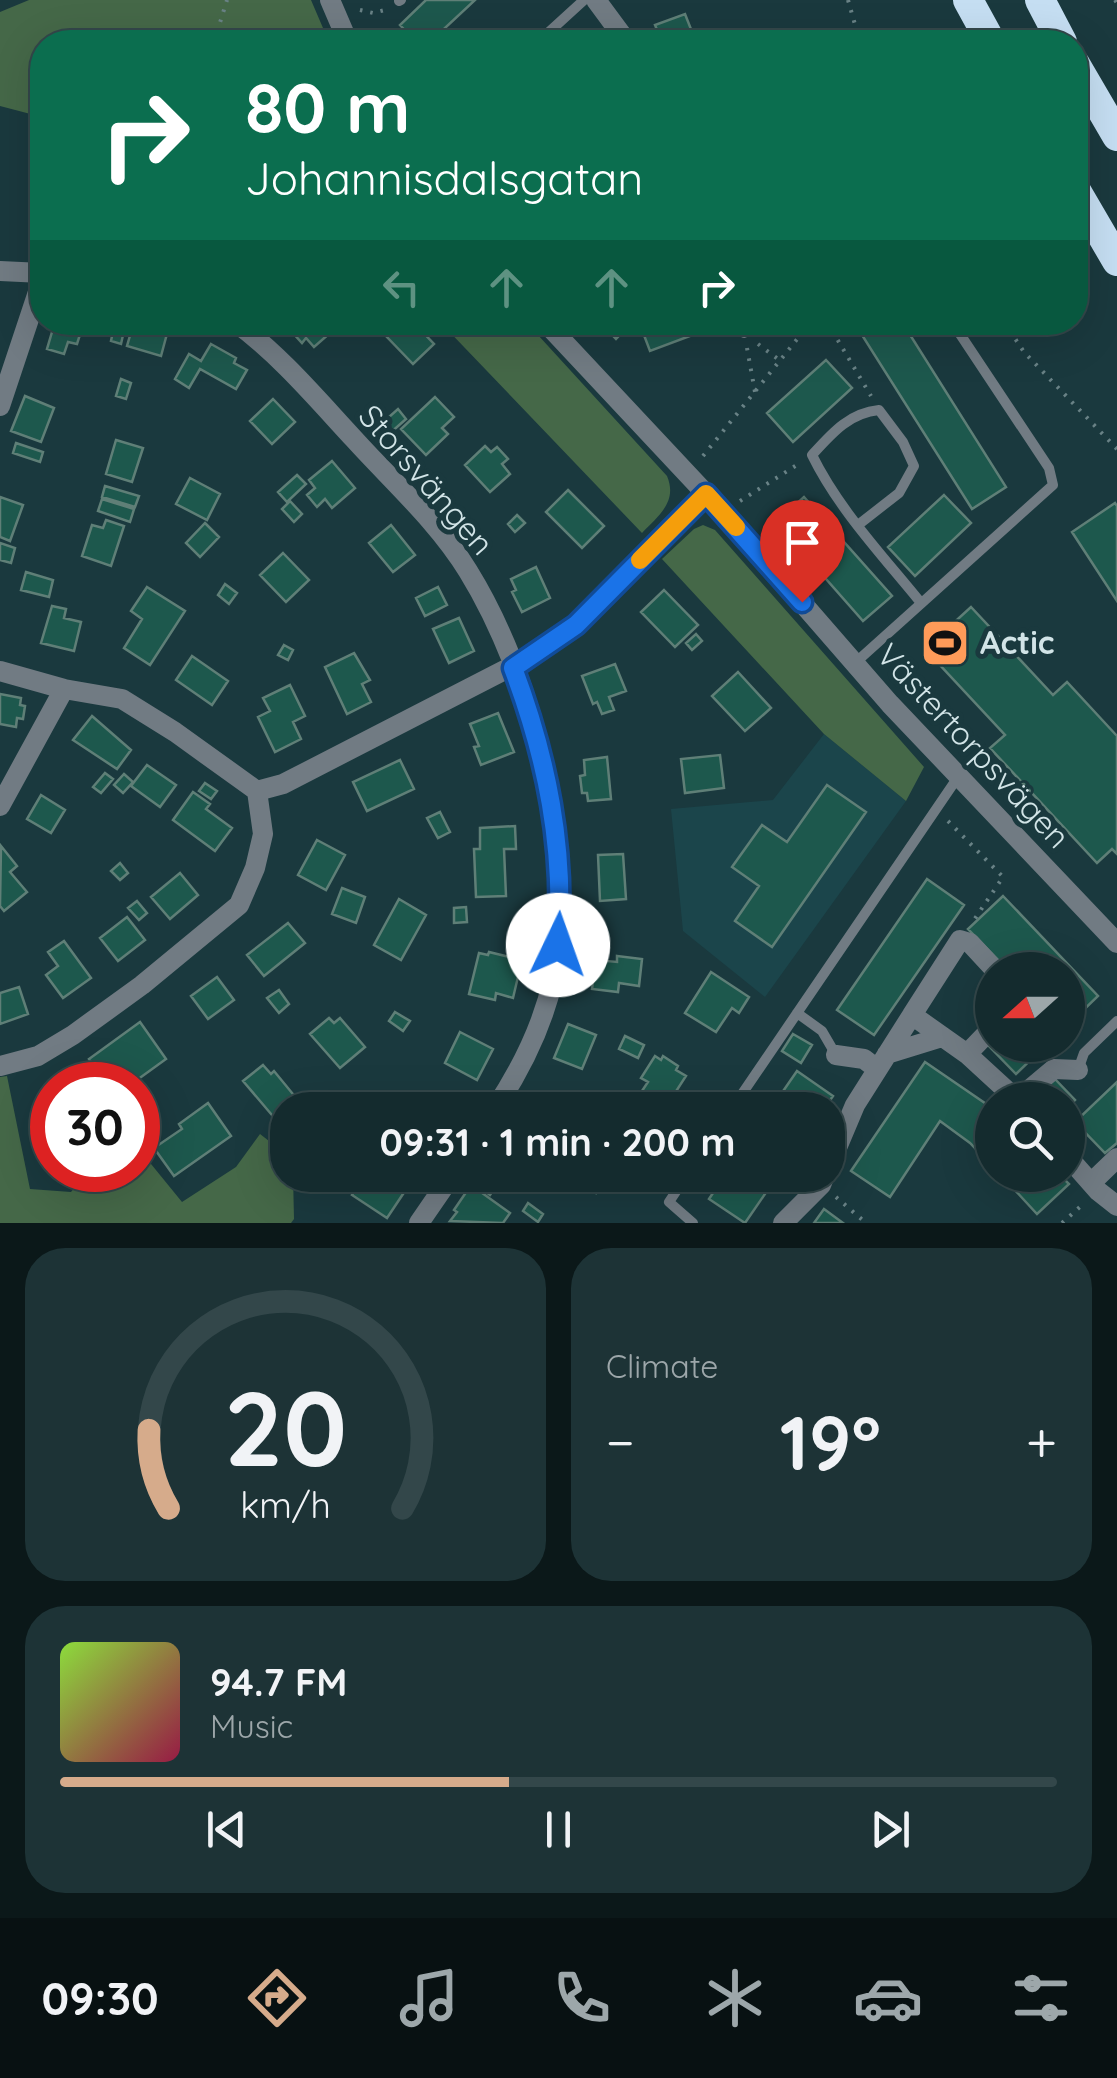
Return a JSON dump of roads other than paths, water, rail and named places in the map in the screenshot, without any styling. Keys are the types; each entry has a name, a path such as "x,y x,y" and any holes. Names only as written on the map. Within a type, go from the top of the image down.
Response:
{"highway":[{"path":"968,0 984,30"},
{"path":"1040,0 1056,30"},
{"path":"1088,86 1117,136"},
{"path":"1088,212 1117,261"}],"street":[{"path":"596,0 618,30"},
{"path":"330,2 343,30"},
{"path":"0,271 30,275"},
{"path":"0,406 30,313"},
{"name":"Storsvängen","path":"251,335 278,358 450,546 481,594 530,714 548,781 558,841 561,910 553,980 522,1064 505,1092"},
{"name":"Västertorpsvägen","path":"557,335 724,512 958,777 1117,943"},
{"path":"257,791 283,784 513,668 576,625 706,494"},
{"path":"0,671 64,689 122,699 236,773 257,791 262,834 255,868 239,906 142,986 73,1035 38,1056 0,1066"},
{"path":"0,806 64,689"},
{"path":"845,1127 855,1104 960,940 970,943 978,952"},
{"path":"912,1016 968,1054 998,1082"},
{"path":"836,1055 882,1062 942,1036"},
{"path":"968,1054 975,1046"},
{"path":"1038,1082 1054,1069 1078,1070"},
{"path":"1094,1187 1117,1158"},
{"path":"1085,1176 1117,1206"},
{"path":"419,1223 440,1192"},
{"path":"783,1223 810,1192"}],"lane":[{"path":"551,30 584,0"},
{"path":"855,663 1054,485 1049,468 961,335"},
{"path":"858,524 899,492 914,466 903,442 879,410 860,412 835,430 812,455 822,476 858,524 921,603"},
{"path":"744,1092 958,777"},
{"path":"798,1013 822,1032 836,1055"},
{"path":"1078,1070 1084,1052 1117,1021"},
{"path":"675,1192 668,1202 693,1223"}],"place":[{"name":"Actic","path":"945,643"}]}
